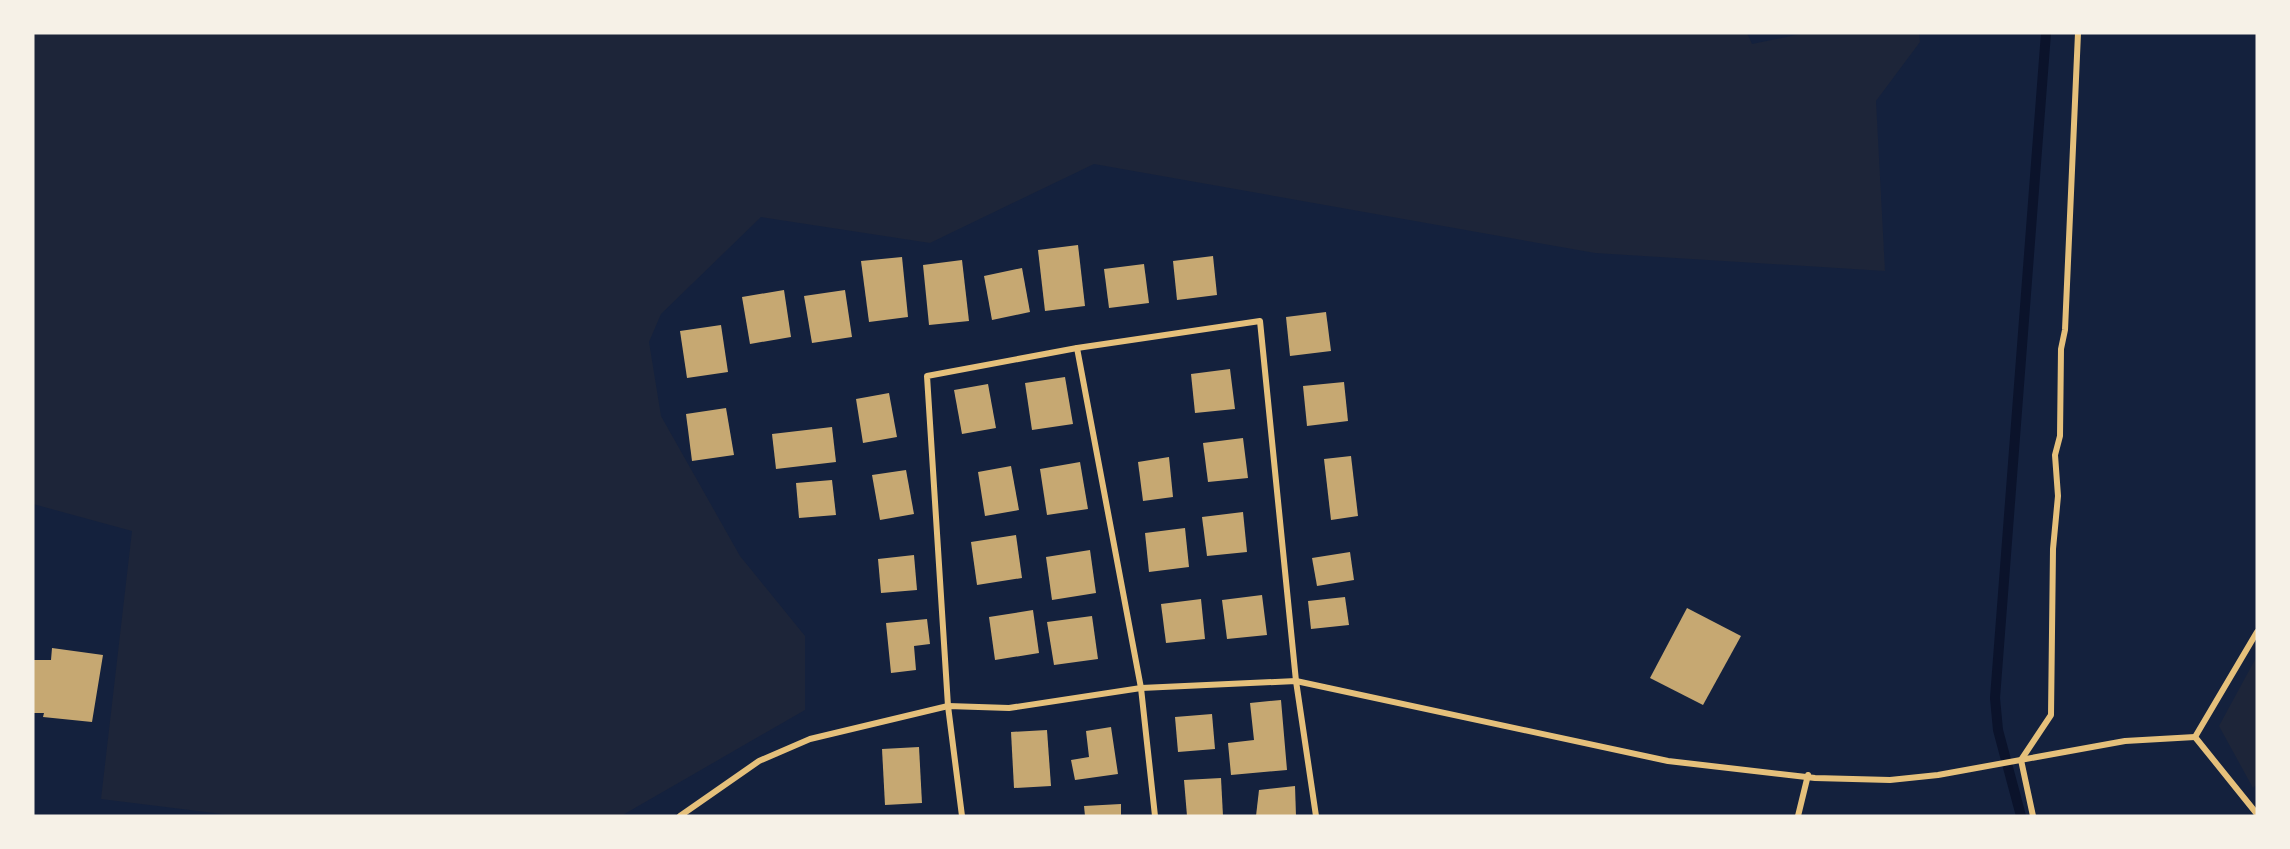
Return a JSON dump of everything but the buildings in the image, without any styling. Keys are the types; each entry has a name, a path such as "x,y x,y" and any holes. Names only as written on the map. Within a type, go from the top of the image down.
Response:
{"street":[{"path":"2033,816 2021,760 2051,715 2054,549 2058,496 2055,455 2060,436 2061,349 2066,330 2078,33"},
{"path":"963,816 948,706 927,376 1077,348 1260,321 1296,681 1316,816"},
{"path":"1077,348 1141,688 1155,816"},
{"path":"2195,737 2257,632"},
{"path":"681,816 759,760 810,739 948,706 1009,708 1141,688 1296,681 1668,761 1808,775 1815,778 1890,780 1938,775 2125,741 2195,737"},
{"path":"2195,737 2257,814"},
{"path":"1798,816 1808,775"}],"shaded area":[{"path":"33,33 1747,33 1752,44 1806,33 1919,33 1920,42 1876,101 1885,271 1595,253 1094,164 930,243 761,217 661,314 649,342 661,416 740,556 805,636 805,710 621,816 238,816 101,799 132,531 33,504"},
{"path":"2257,656 2257,784 2253,788 2219,726"}],"waterway":[{"path":"2021,816 1998,730 1995,698 2046,33"}]}
